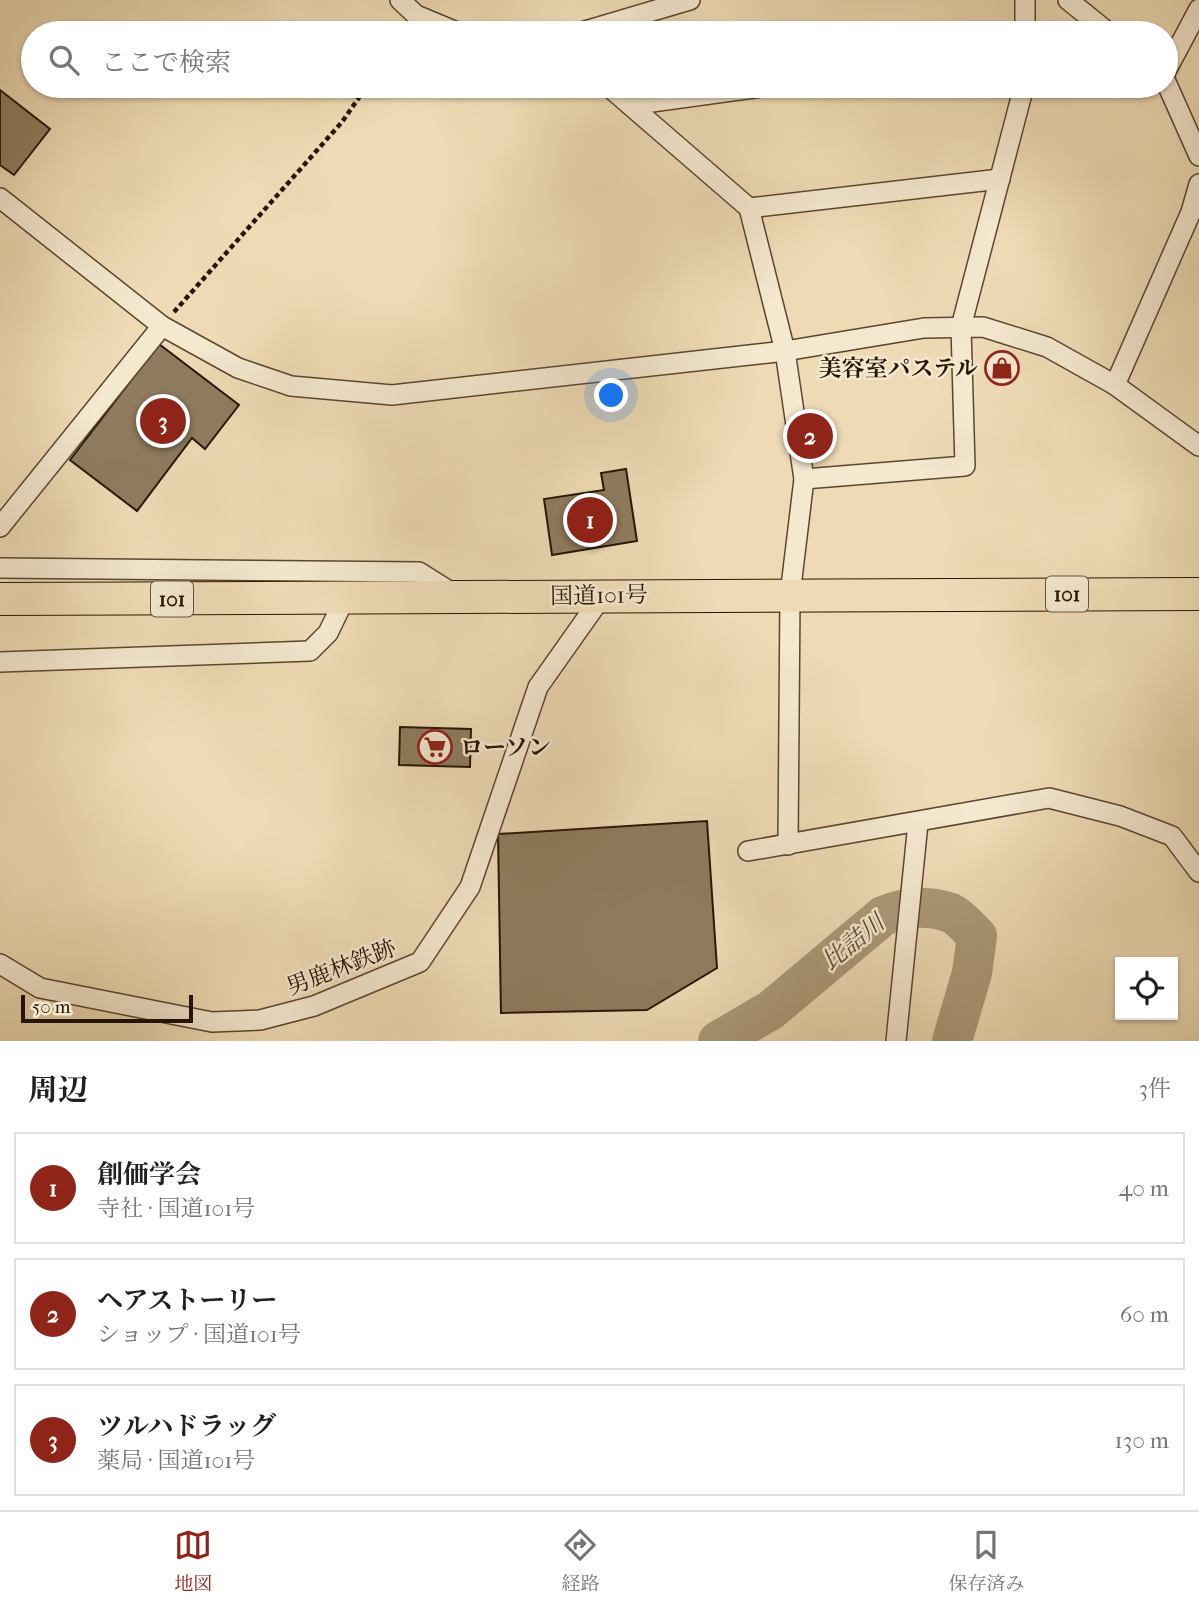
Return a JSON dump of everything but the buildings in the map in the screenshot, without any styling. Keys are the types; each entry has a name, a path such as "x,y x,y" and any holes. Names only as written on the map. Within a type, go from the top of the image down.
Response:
{"highway":[{"name":"国道101号","path":"0,599 1199,594"}],"street":[{"path":"400,0 416,15 430,21"},
{"path":"619,21 690,0"},
{"path":"1025,0 1025,21"},
{"path":"1068,0 1094,21"},
{"path":"1178,48 1199,9"},
{"path":"622,98 749,208 785,351 804,479 790,595 788,845"},
{"path":"630,105 681,98"},
{"path":"804,479 965,466 961,327 1021,98"},
{"path":"1174,98 1199,156"},
{"path":"749,208 1000,179"},
{"path":"1115,385 1191,212 1199,184"},
{"path":"0,198 162,326 238,368 291,386 392,396 785,351 885,332 983,327 1047,347 1115,385 1199,446"},
{"path":"0,527 162,326"},
{"path":"0,568 419,572 459,597"},
{"name":"男鹿林鉄跡","path":"0,964 40,988 212,1022 260,1020 314,1006 421,962 470,887 538,687 604,595"},
{"path":"0,662 310,652 328,633 345,598"},
{"path":"748,852 1049,798 1120,817 1172,836 1199,872"},
{"path":"897,1041 918,823"}],"path":[{"path":"162,326 342,122 359,98"}],"waterway":[{"name":"比詰川","path":"718,1041 771,1010 883,916 908,909 925,908 951,913 977,936 972,973 952,1041"}],"place":[{"name":"美容室パステル","path":"1002,368"},
{"name":"ツルハドラッグ","path":"163,421"},
{"name":"ヘアストーリー","path":"810,436"},
{"name":"創価学会","path":"590,520"},
{"name":"ローソン","path":"435,747"}]}
